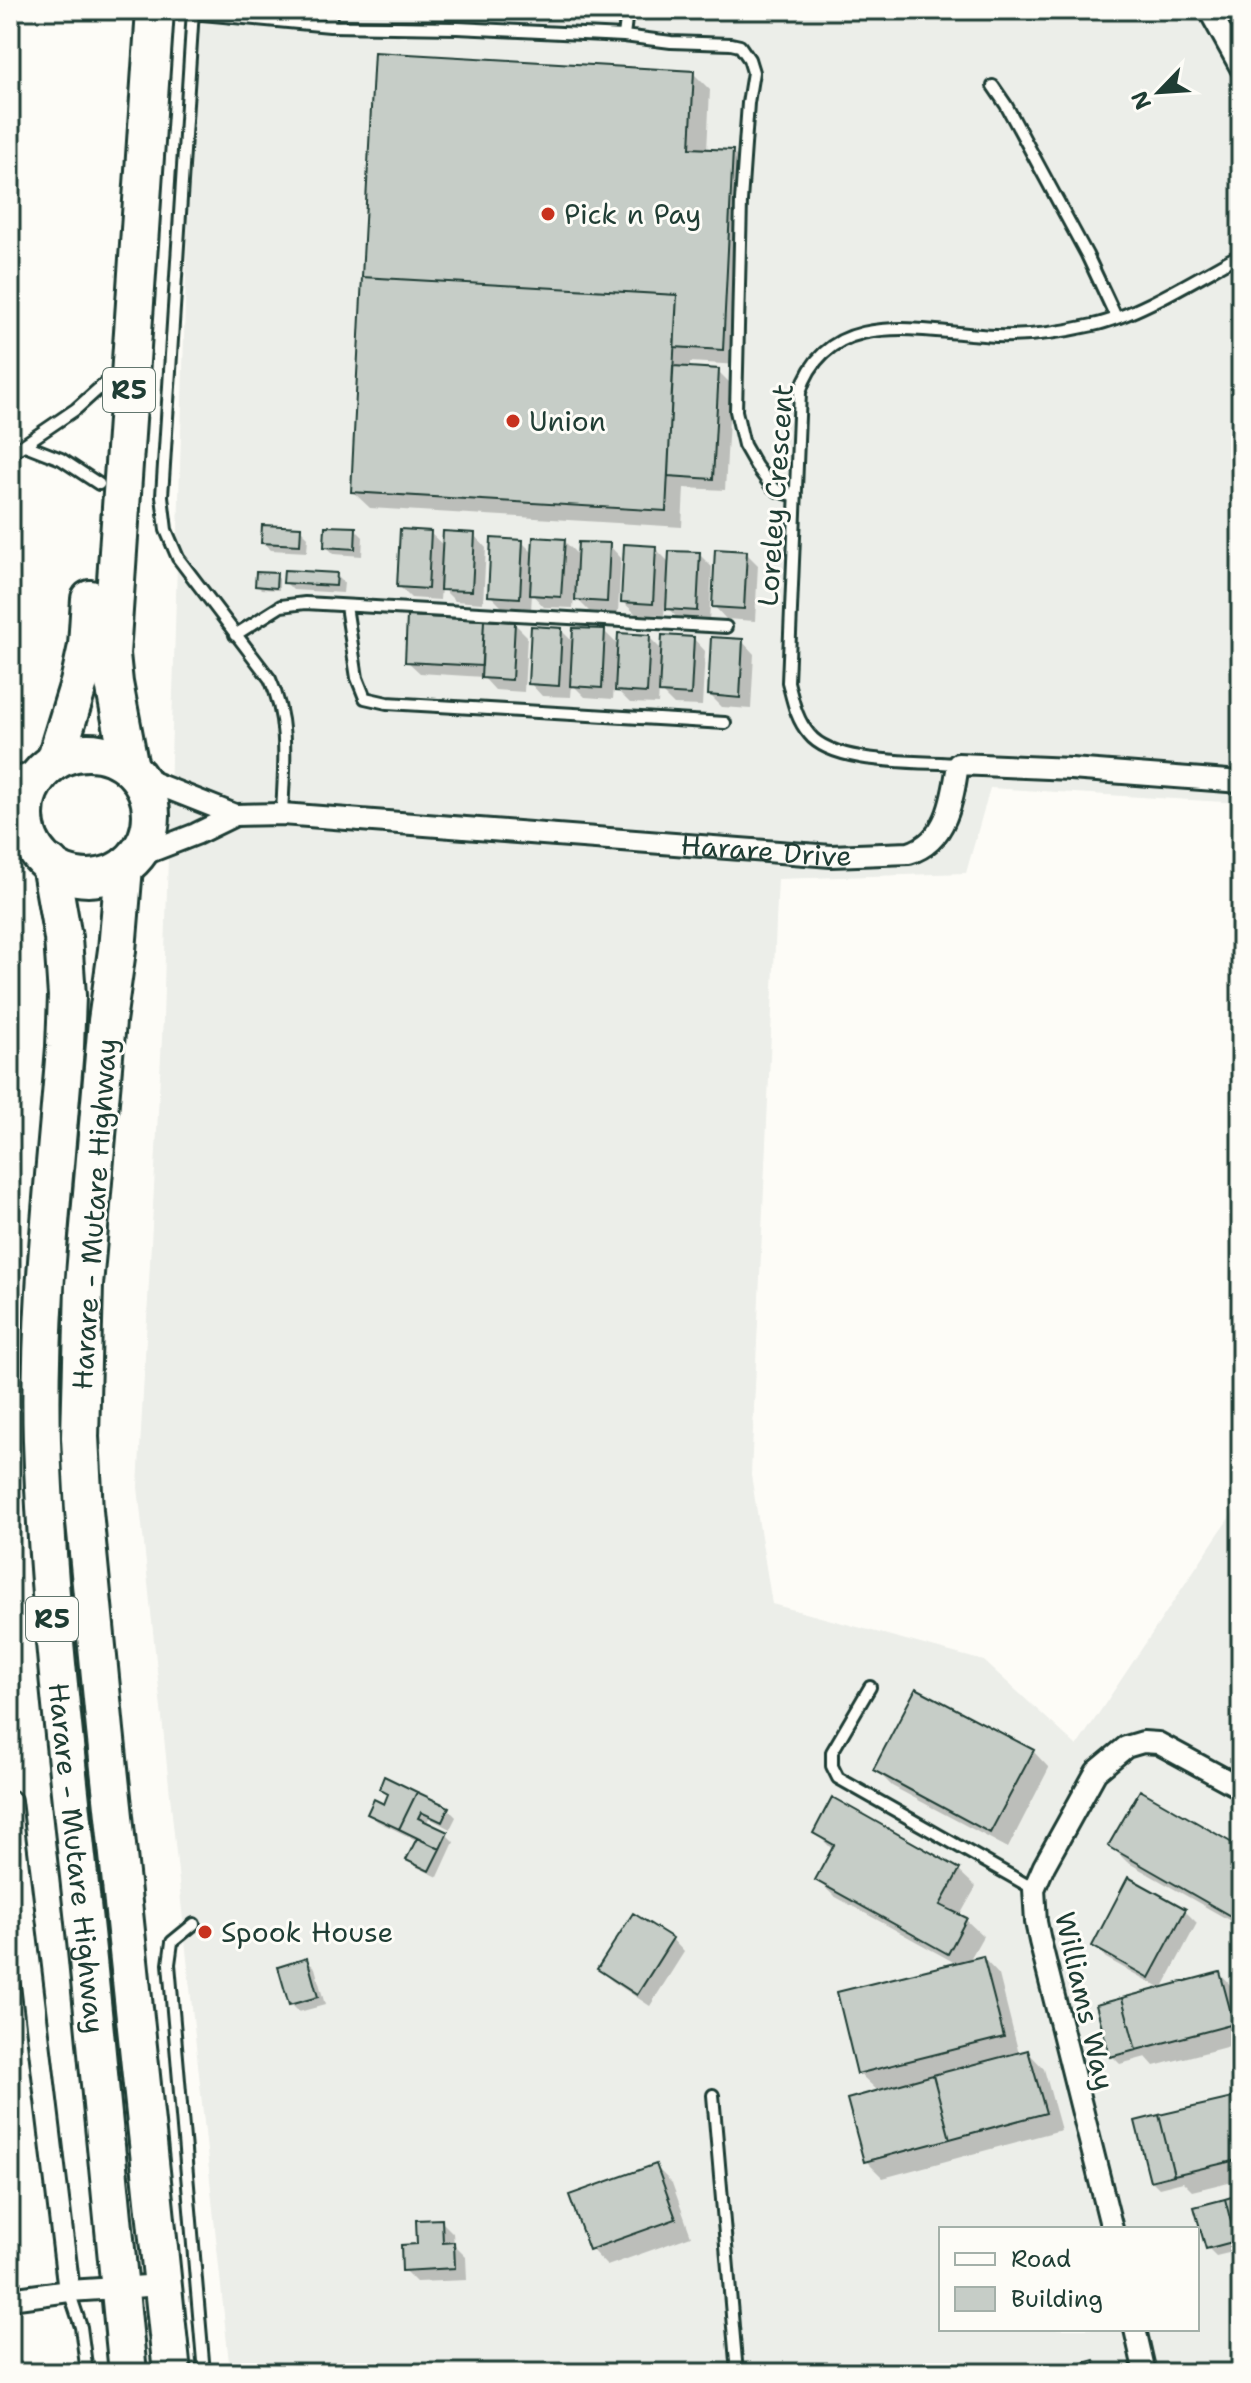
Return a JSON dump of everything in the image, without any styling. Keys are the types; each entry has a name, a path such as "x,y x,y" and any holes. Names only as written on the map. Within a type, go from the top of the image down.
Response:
{"highway":[{"name":"R5","path":"30,848 27,804 35,775 79,683 87,646 133,10"},
{"name":"R5","path":"129,862 146,840 151,819 148,797 134,773 114,683 111,654 155,10"},
{"path":"35,775 70,755 86,752 102,753 117,759 134,773"},
{"path":"30,848 67,874 87,878 106,875 129,862"},
{"name":"Harare - Mutare Highway","path":"30,848 63,938 67,996 42,1363 42,1440 57,1681 128,2373"},
{"name":"Harare - Mutare Highway","path":"129,862 107,1021 84,1285 80,1437 104,1715 172,2373"}],"street":[{"path":"1209,10 1241,68"},
{"name":"Harare Drive","path":"134,773 235,815 282,814 831,856 909,853 929,843 941,827 952,800 958,764"},
{"path":"958,764 1241,782"},
{"name":"Harare Drive","path":"129,862 235,815"},
{"name":"Williams Way","path":"1112,2227 1040,1941 1034,1889 1096,1772 1126,1747 1143,1742 1158,1743 1241,1788"},
{"path":"10,1801 69,2291"},
{"path":"10,2299 69,2291 163,2285"},
{"path":"1135,2331 1145,2373"}],"lane":[{"path":"330,26 331,10"},
{"path":"624,36 627,10"},
{"path":"282,814 286,738 277,694 270,679 178,558 166,530 162,496 192,11 330,26 624,36 740,46 753,72 741,201 736,411 744,445 756,466 771,486 796,496"},
{"path":"993,86 1087,255 1116,317"},
{"name":"Loreley Crescent","path":"958,764 853,757 829,750 816,742 794,709 788,682 800,392 805,376 814,360 837,342 859,333 885,329 1020,336 1097,324 1132,311 1241,254"},
{"path":"10,454 76,409 105,383"},
{"path":"25,445 61,459 99,484"},
{"path":"235,635 281,606 305,603 726,627"},
{"path":"346,606 357,678 365,698 387,703 725,723"},
{"path":"870,1687 832,1752 832,1766 838,1778 1034,1889"},
{"path":"194,1924 172,1942 169,1964 204,2373"},
{"path":"713,2095 737,2373"},
{"path":"69,2291 81,2327 87,2373"}],"shaded area":[{"path":"194,10 1241,10 1241,803 990,788 966,873 778,879 751,1475 772,1604 984,1661 1077,1746 1241,1500 1241,2373 230,2373 138,1487 163,1019"}],"building":[{"name":"Pick n Pay","path":"374,52 694,71 690,148 733,150 723,350 674,347 677,295 362,277"},
{"name":"Union","path":"362,277 677,295 666,511 351,492"},
{"path":"673,366 719,369 713,479 668,476"},
{"path":"262,525 301,527 300,545 261,543"},
{"path":"325,526 356,527 355,549 324,547"},
{"path":"400,529 431,531 428,589 397,587"},
{"path":"443,531 475,533 472,591 440,590"},
{"path":"533,537 565,539 561,597 530,595"},
{"path":"491,538 523,540 520,598 488,596"},
{"path":"578,542 610,543 607,602 575,600"},
{"path":"624,544 656,546 653,604 621,602"},
{"path":"715,549 747,551 744,609 712,607"},
{"path":"669,551 700,552 697,611 666,609"},
{"path":"284,570 337,573 336,586 283,583"},
{"path":"256,572 277,573 276,588 255,586"},
{"path":"407,616 484,620 482,666 405,662"},
{"path":"484,620 515,622 512,680 481,678"},
{"path":"531,626 562,628 559,686 528,684"},
{"path":"573,628 605,629 602,688 570,686"},
{"path":"618,633 650,635 647,693 615,691"},
{"path":"662,635 694,637 691,695 659,693"},
{"path":"711,637 743,639 740,698 708,695"},
{"path":"916,1688 1034,1750 990,1833 873,1770"},
{"path":"384,1776 417,1792 399,1829 367,1814 374,1799 384,1804 388,1794 379,1789"},
{"path":"1140,1790 1241,1848 1241,1922 1108,1846"},
{"path":"417,1792 449,1807 442,1822 421,1812 418,1818 448,1832 440,1849 399,1829"},
{"path":"832,1797 960,1869 940,1905 967,1918 948,1954 815,1880 834,1845 813,1833"},
{"path":"417,1838 440,1849 429,1871 406,1860"},
{"path":"1128,1877 1186,1909 1149,1978 1092,1946"},
{"path":"633,1913 673,1938 637,1995 597,1969"},
{"path":"983,1956 1004,2037 857,2074 837,1992"},
{"path":"307,1958 318,1997 289,2005 278,1967"},
{"path":"1220,1972 1234,2024 1136,2050 1122,1998"},
{"path":"1122,1998 1136,2050 1110,2057 1096,2005"},
{"path":"1028,2050 1046,2113 950,2139 933,2075"},
{"path":"933,2075 950,2139 864,2162 847,2099"},
{"path":"1241,2096 1241,2159 1174,2175 1159,2115"},
{"path":"1159,2115 1174,2175 1150,2181 1135,2121"},
{"path":"656,2164 676,2219 589,2250 569,2195"},
{"path":"1241,2194 1241,2240 1236,2241 1225,2199"},
{"path":"1225,2199 1236,2241 1206,2249 1194,2207"},
{"path":"442,2219 443,2243 454,2242 455,2268 402,2271 401,2245 417,2244 416,2220"},
{"path":"1094,2360 1098,2373 1049,2373"}],"place":[{"name":"Pick n Pay","path":"548,214"},
{"name":"Union","path":"513,421"},
{"name":"Spook House","path":"205,1932"}]}
